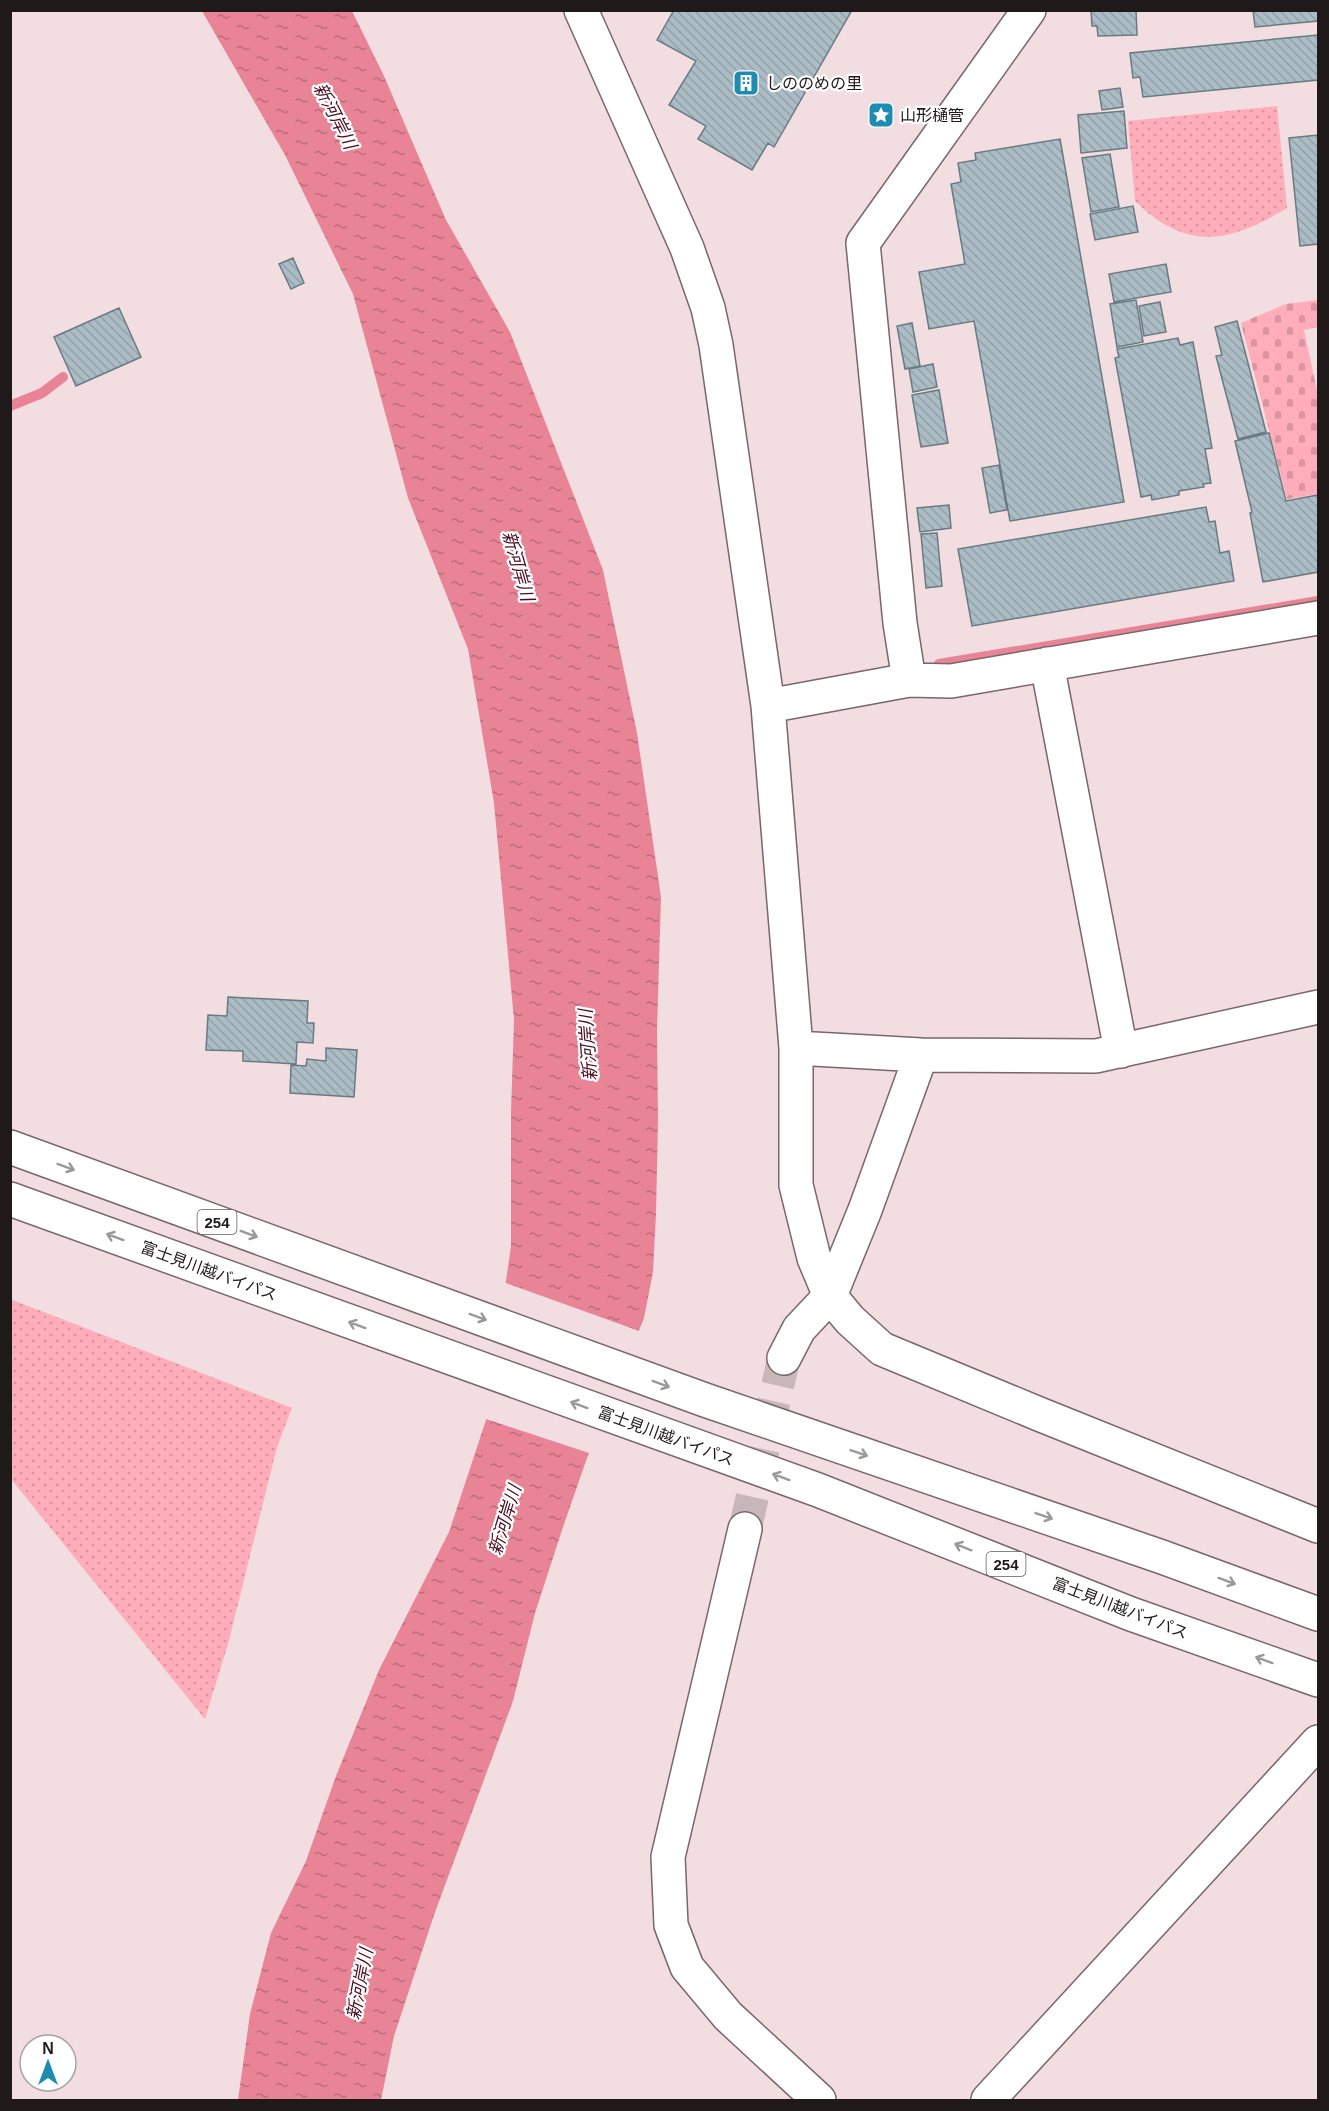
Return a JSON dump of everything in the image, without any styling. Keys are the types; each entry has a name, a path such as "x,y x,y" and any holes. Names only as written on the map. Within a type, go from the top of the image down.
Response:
{"main road":[{"path":"581,10 687,248 708,308 716,345 768,706 796,1048 796,1185 814,1258 830,1296 850,1320 882,1349 1318,1526"},
{"path":"909,680 900,623 863,243 1029,10"},
{"path":"768,706 909,680 951,681 1318,618"},
{"path":"1047,664 1121,1051"},
{"path":"796,1048 921,1054 1096,1056 1318,1007"},
{"path":"784,1358 799,1329 830,1296 865,1209 921,1054"},
{"name":"254","path":"10,1147 705,1400 1162,1557 1318,1614"},
{"name":"富士見川越バイパス","path":"10,1199 902,1522 1131,1614 1318,1680"},
{"path":"745,1529 668,1857 671,1925 687,1967 728,2016 819,2100"},
{"path":"988,2100 1318,1742"}],"green space":[{"path":"1277,106 1287,208 1246,229 1227,235 1209,237 1191,235 1173,229 1135,201 1128,121"},
{"path":"1318,300 1318,327 1304,330 1318,395 1318,494 1287,499 1241,323 1286,304"},
{"path":"10,1299 292,1408 277,1447 228,1644 205,1719 11,1479"}],"water":[{"name":"新河岸川","path":"202,11 352,11 384,76 446,220 510,332 603,570 637,733 661,897 657,1030 656,1213 653,1272 644,1318 587,1458 563,1527 535,1613 513,1701 434,1915 394,2036 381,2100 238,2100 250,2014 271,1933 306,1861 336,1776 379,1670 449,1532 486,1420 511,1246 514,1020 494,803 468,649 408,498 353,294 285,155"}],"pier":[{"path":"503,1282 642,1332 592,1454 483,1418"}],"building":[{"name":"しののめの里","path":"674,10 852,10 774,147 768,143 752,170 698,139 706,126 669,105 696,61 657,40"},
{"path":"1091,10 1136,10 1137,35 1098,36 1097,26 1092,26"},
{"path":"1253,10 1318,10 1318,21 1255,27"},
{"path":"1318,35 1318,80 1143,97 1140,77 1133,78 1130,53"},
{"path":"1120,88 1123,107 1102,110 1099,91"},
{"path":"1124,111 1127,148 1081,153 1078,115"},
{"path":"1318,135 1318,244 1300,246 1289,138"},
{"path":"1060,139 1124,502 1010,521 974,321 929,329 919,272 965,264 951,184 961,182 958,163 976,160 975,153"},
{"path":"1110,154 1119,207 1091,212 1082,158"},
{"path":"1133,206 1138,232 1095,240 1090,214"},
{"path":"293,258 304,283 291,289 279,264"},
{"path":"1166,264 1171,292 1114,302 1109,274"},
{"path":"1136,300 1143,342 1117,347 1110,304"},
{"path":"1160,302 1166,332 1144,336 1139,306"},
{"path":"119,308 141,357 76,386 54,337"},
{"path":"1237,321 1266,432 1238,439 1216,356 1222,355 1215,327"},
{"path":"912,323 920,366 905,369 897,326"},
{"path":"1178,338 1180,345 1193,342 1212,448 1205,449 1211,483 1203,484 1204,487 1179,491 1179,495 1152,500 1151,495 1141,497 1115,358 1119,357 1117,349"},
{"path":"933,364 937,387 913,392 909,369"},
{"path":"939,390 948,443 921,447 912,395"},
{"path":"1269,433 1286,501 1318,495 1318,572 1263,582 1250,513 1252,512 1235,441"},
{"path":"999,465 1007,510 990,513 982,468"},
{"path":"949,505 951,528 920,532 917,508"},
{"path":"1206,507 1209,522 1215,521 1220,553 1229,551 1234,581 972,626 958,549"},
{"path":"937,533 942,586 926,588 921,534"},
{"path":"228,997 308,1001 307,1023 314,1023 313,1043 297,1042 296,1064 243,1061 243,1051 206,1050 208,1015 227,1016"},
{"path":"326,1048 357,1050 354,1097 290,1093 291,1065 306,1066 307,1059 326,1061"}],"waterway":[{"path":"10,406 42,393 63,377"},
{"path":"939,664 1318,601"}],"tunnel":[{"path":"745,1529 784,1358"}],"place":[{"name":"しののめの里","path":"746,83"},
{"name":"山形樋管","path":"881,115"}]}
